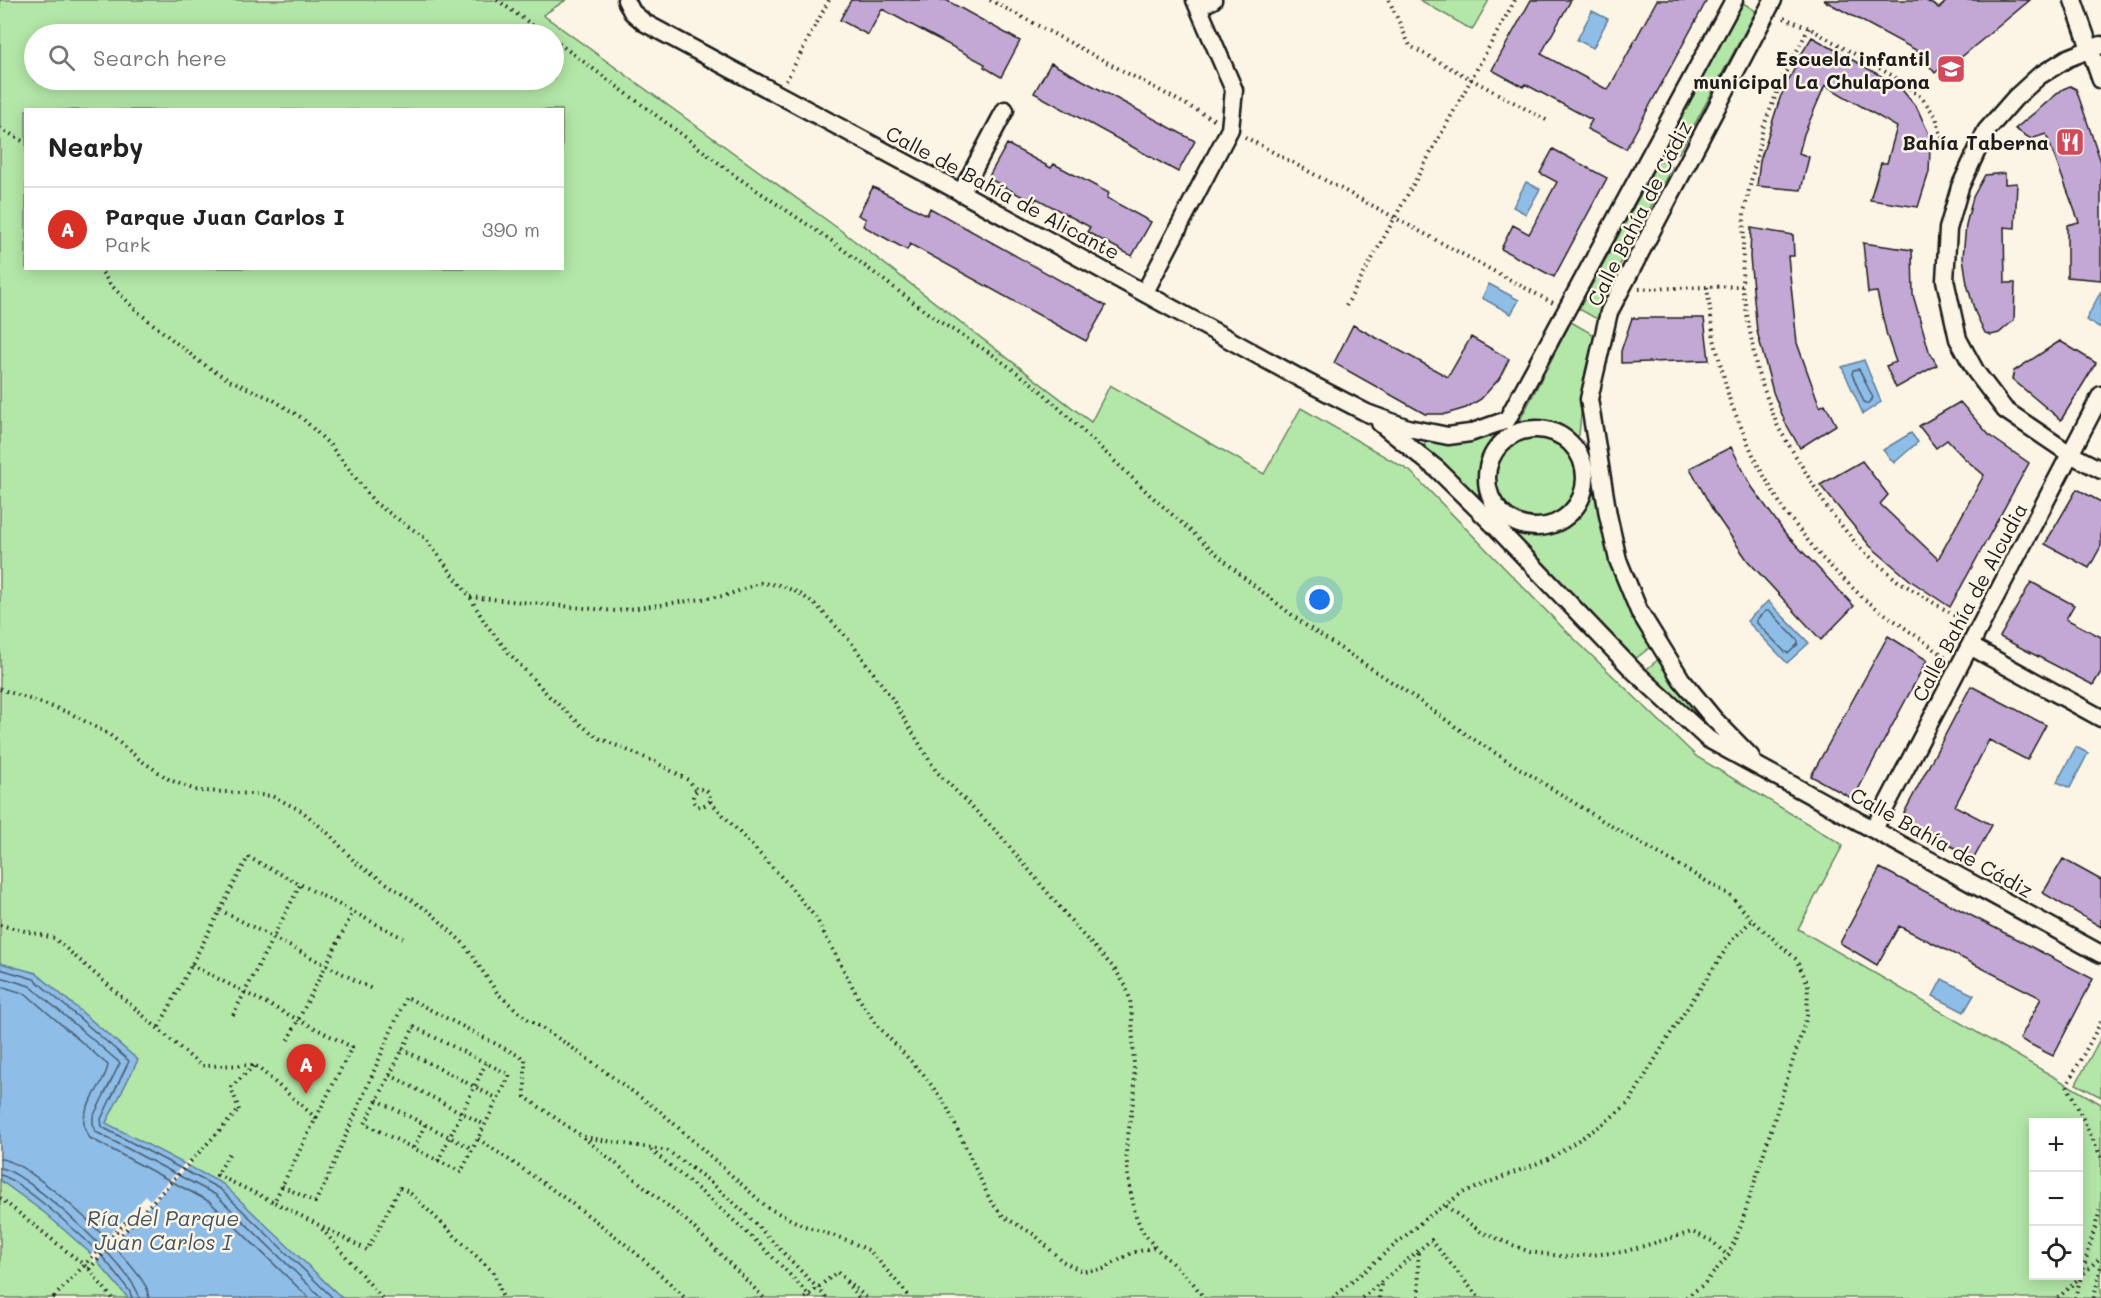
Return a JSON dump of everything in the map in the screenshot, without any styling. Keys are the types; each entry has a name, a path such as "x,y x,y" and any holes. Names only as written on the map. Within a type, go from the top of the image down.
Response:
{"street":[{"name":"Calle de Bahía de Alicante","path":"626,0 632,12 645,23 1145,292 1295,377 1367,413 1408,428 1448,436 1511,426"},
{"name":"Calle Bahía de Cádiz","path":"1511,426 1734,0"},
{"name":"Calle Bahía de Cádiz","path":"1762,768 1713,718 1681,679 1639,611 1618,560 1608,515 1593,471 1589,399 1610,312 1773,0"},
{"path":"2073,0 2095,47 2101,80"},
{"path":"1145,292 1230,129 1234,90 1202,2"},
{"path":"2095,47 2068,58 2039,76 2014,98 1986,131 1960,187 1951,218 1948,229 1945,280 1958,339 1976,372 2005,410 2070,454 2101,470"},
{"path":"961,193 1005,110"},
{"name":"Calle Bahía de Alcudia","path":"1874,829 2101,395"},
{"name":"Calle de Bahía de Alicante","path":"1367,413 1500,521"},
{"path":"1511,426 1545,429 1560,435 1572,444 1593,471 1579,503 1568,516 1553,524 1536,527 1500,521 1488,489 1487,472 1492,456 1511,426"},
{"name":"Calle Bahía de Cádiz","path":"1500,521 1634,671 1708,739 2101,954"},
{"path":"1970,646 2101,718"}],"path":[{"path":"497,0 532,24"},
{"path":"788,77 829,0"},
{"path":"990,0 1221,123"},
{"path":"1389,0 1410,46 1548,121"},
{"path":"1346,306 1515,0"},
{"path":"1783,17 1809,28 1893,76 1922,98 1936,117 1944,147"},
{"path":"1809,28 1783,77 1763,128 1744,212 1742,286 1757,371 1778,427 1828,509 1859,546 1898,581 1968,624"},
{"path":"564,47 737,177 829,239 937,320 1038,388 1159,502 1244,577 1305,625 1404,690 1470,737 1608,824 1730,895 1752,920 1797,959 1808,984 1807,1016 1741,1225 1728,1256 1702,1285 1685,1298"},
{"path":"0,128 24,142"},
{"path":"1241,134 1553,303"},
{"path":"100,270 110,284 138,312 200,362 229,380 272,399 302,418 330,445 375,503 425,538 470,597 485,623 509,654 549,696 581,725 599,738 655,762 688,780 697,790"},
{"path":"1638,290 1742,286"},
{"path":"1707,287 1714,339 1730,401 1756,462 1785,512 1822,558 1864,599 1949,658"},
{"path":"470,597 615,611 724,596 761,583 780,585 799,593 818,607 850,641 891,697 936,771 998,833 1076,927 1114,968 1125,985 1130,999 1132,1018 1135,1089 1126,1149 1128,1178 1135,1213 1142,1231 1155,1247 1193,1282 1204,1298"},
{"path":"0,688 70,713 110,735 139,759 170,780 198,791 272,796 302,811 329,834 356,862 431,913 464,944 498,994 526,1018 567,1044 662,1113 768,1208 802,1225 847,1240 870,1251 911,1298"},
{"path":"697,790 707,791 710,801 788,884 816,918 858,997 876,1024 924,1075 946,1105 992,1202 1004,1217 1035,1235 1062,1261 1082,1270 1103,1269 1132,1253 1155,1247"},
{"path":"697,790 693,800 696,804 706,805 710,801"},
{"path":"159,1027 248,857 403,938"},
{"path":"233,1015 300,885"},
{"path":"220,910 372,989"},
{"path":"288,1040 353,912"},
{"path":"1334,1298 1425,1219 1462,1193 1551,1158 1603,1124 1629,1103 1669,1036 1726,950 1752,920"},
{"path":"0,925 54,938 159,1027 201,1066 255,1065 316,1118"},
{"path":"191,965 352,1047 274,1202"},
{"path":"282,1186 315,1202 406,997 525,1059 525,1097 583,1137 688,1222 764,1298"},
{"path":"2101,1022 2067,1085 2101,1157"},
{"path":"414,1027 486,1063 510,1076 461,1172 365,1124 414,1027"},
{"path":"402,1049 498,1099"},
{"path":"438,1161 486,1063"},
{"path":"89,1269 238,1110 231,1087 255,1065"},
{"path":"390,1075 485,1125"},
{"path":"377,1100 473,1149"},
{"path":"413,1148 425,1125"},
{"path":"583,1137 668,1151 708,1180 745,1213 827,1298"},
{"path":"478,1139 549,1186 617,1238 685,1298"},
{"path":"651,1149 732,1219 808,1297 837,1272"},
{"path":"229,1154 217,1175 368,1250 400,1188 409,1192 494,1273 503,1298"},
{"path":"0,1198 18,1210 89,1269 112,1298"},
{"path":"1446,1206 1481,1232 1530,1252 1568,1257 1623,1252 1692,1232 1712,1241 1728,1256"},
{"path":"2083,1269 2101,1206"},
{"path":"53,1298 137,1210 141,1214"},
{"path":"320,1226 382,1298"},
{"path":"1362,1298 1431,1240 1479,1298"},
{"path":"1418,1252 1419,1298"},
{"path":"2083,1274 2101,1257"},
{"path":"2094,1298 2101,1266"},
{"path":"837,1272 859,1298"},
{"path":"837,1272 867,1298"},
{"path":"2058,1298 2077,1280"},
{"path":"2076,1298 2080,1280"},
{"path":"1378,1298 1381,1282"}],"green space":[{"path":"0,0 566,0 543,15 555,24 24,24 24,90 564,90 564,30 839,229 1091,422 1110,385 1264,474 1301,408 1410,471 1562,627 1697,757 1843,845 1798,929 2101,1104 2101,1298 0,1298"},
{"path":"1420,0 1489,0 1472,30"},
{"path":"1743,3 1756,11 1679,153 1666,146"},
{"path":"1659,160 1672,167 1617,270 1597,319 1579,309"},
{"path":"1571,322 1594,335 1585,372 1579,435 1575,438 1547,425 1524,425 1520,420"},
{"path":"1487,435 1494,439 1493,445 1484,462 1482,492 1477,495 1422,450 1426,442 1443,443"},
{"path":"1537,435 1553,439 1567,448 1576,462 1580,478 1576,494 1567,508 1553,517 1537,521 1521,517 1507,508 1498,494 1494,478 1498,462 1507,448 1521,439"},
{"path":"1592,492 1610,558 1652,646 1631,662 1512,534 1516,529 1542,532 1566,524 1579,513"},
{"path":"1660,658 1713,728 1710,730 1643,672"},
{"path":"2101,1037 2101,1097 2076,1084"}],"water":[{"path":"1592,11 1608,19 1593,48 1577,40"},
{"path":"1526,182 1540,189 1526,214 1513,207"},
{"path":"1489,284 1519,300 1511,314 1482,298"},
{"path":"2101,291 2101,328 2086,320"},
{"path":"1864,360 1881,402 1863,414 1842,367"},
{"path":"1911,433 1918,442 1894,463 1883,450"},
{"path":"1768,601 1809,643 1787,663 1747,621"},
{"path":"2076,747 2088,753 2070,788 2057,782"},
{"name":"Ría del Parque Juan Carlos I","path":"0,963 36,973 138,1060 106,1123 223,1184 342,1298 128,1298 89,1252 46,1214 0,1180"},
{"path":"1942,979 1974,995 1964,1012 1933,996"}],"pier":[{"path":"187,1161 191,1163 95,1263 89,1256 146,1196 150,1200"}],"building":[{"path":"851,0 946,0 1020,41 1001,77 984,67 985,64 882,9 868,35 840,20"},
{"path":"1531,0 1571,0 1541,54 1608,90 1657,0 1707,0 1626,149 1587,129 1592,120 1525,84 1523,87 1492,70"},
{"path":"1823,0 1925,0 1939,8 1948,0 2030,0 1947,69 1944,65 1935,73 1916,50"},
{"path":"1812,37 1899,86 1917,108 1928,132 1930,149 1929,172 1918,207 1870,200 1881,163 1887,163 1897,127 1825,85 1804,134 1799,153 1809,157 1801,190 1757,186 1760,161 1780,98"},
{"path":"1051,63 1195,141 1178,172 1034,93"},
{"path":"2070,86 2076,89 2101,162 2101,280 2067,277 2067,225 2079,222 2046,134 2031,139 2015,129 2063,89"},
{"path":"1007,144 1051,168 1054,164 1109,193 1107,198 1151,222 1132,256 1087,232 1090,227 1036,198 1034,203 988,178"},
{"path":"1553,149 1607,178 1554,277 1501,249 1513,225 1529,234 1557,182 1540,173"},
{"path":"2005,173 2005,184 2017,183 2015,228 2004,227 2005,283 2015,283 2014,320 1999,333 1991,335 1985,333 1975,312 1967,284 1963,257 1966,225 1973,197 1985,175"},
{"path":"873,187 927,215 930,208 1106,306 1086,341 910,244 907,250 863,226 866,219 858,215"},
{"path":"1751,228 1793,235 1794,256 1788,256 1797,343 1820,407 1825,404 1836,425 1800,448 1785,422 1773,392 1757,331 1750,257"},
{"path":"1863,243 1912,250 1913,295 1929,351 1937,365 1896,388 1886,366 1896,362 1887,336 1877,292 1868,293"},
{"path":"1632,318 1704,318 1709,360 1621,363 1621,351"},
{"path":"1353,325 1448,377 1471,337 1509,359 1499,379 1481,399 1466,408 1446,414 1425,414 1334,363"},
{"path":"2060,341 2096,363 2061,420 2012,379 2014,371"},
{"path":"1960,402 1990,436 2029,463 1950,607 1911,581 1870,546 1820,485 1862,461 1888,495 1880,504 1938,559 1984,475 1947,440 1936,448 1919,426"},
{"path":"1731,447 1752,487 1785,533 1854,606 1821,640 1748,561 1714,512 1690,468"},
{"path":"2077,489 2101,502 2101,546 2089,568 2045,544"},
{"path":"2031,582 2074,605 2066,619 2101,637 2101,672 2093,685 2000,637"},
{"path":"1888,636 1927,660 1853,799 1811,776"},
{"path":"1971,686 2046,725 2027,760 1989,740 1955,806 1992,825 1974,858 1907,823 1911,817 1904,813"},
{"path":"2063,859 2101,880 2101,927 2043,893"},
{"path":"1880,868 2093,979 2053,1056 2020,1039 2041,998 1899,926 1877,965 1840,943"}],"place":[{"name":"Escuela infantil municipal La Chulapona","path":"1951,69"},
{"name":"Bahía Taberna","path":"2070,142"},
{"name":"Parque Juan Carlos I","path":"306,1094"}]}
